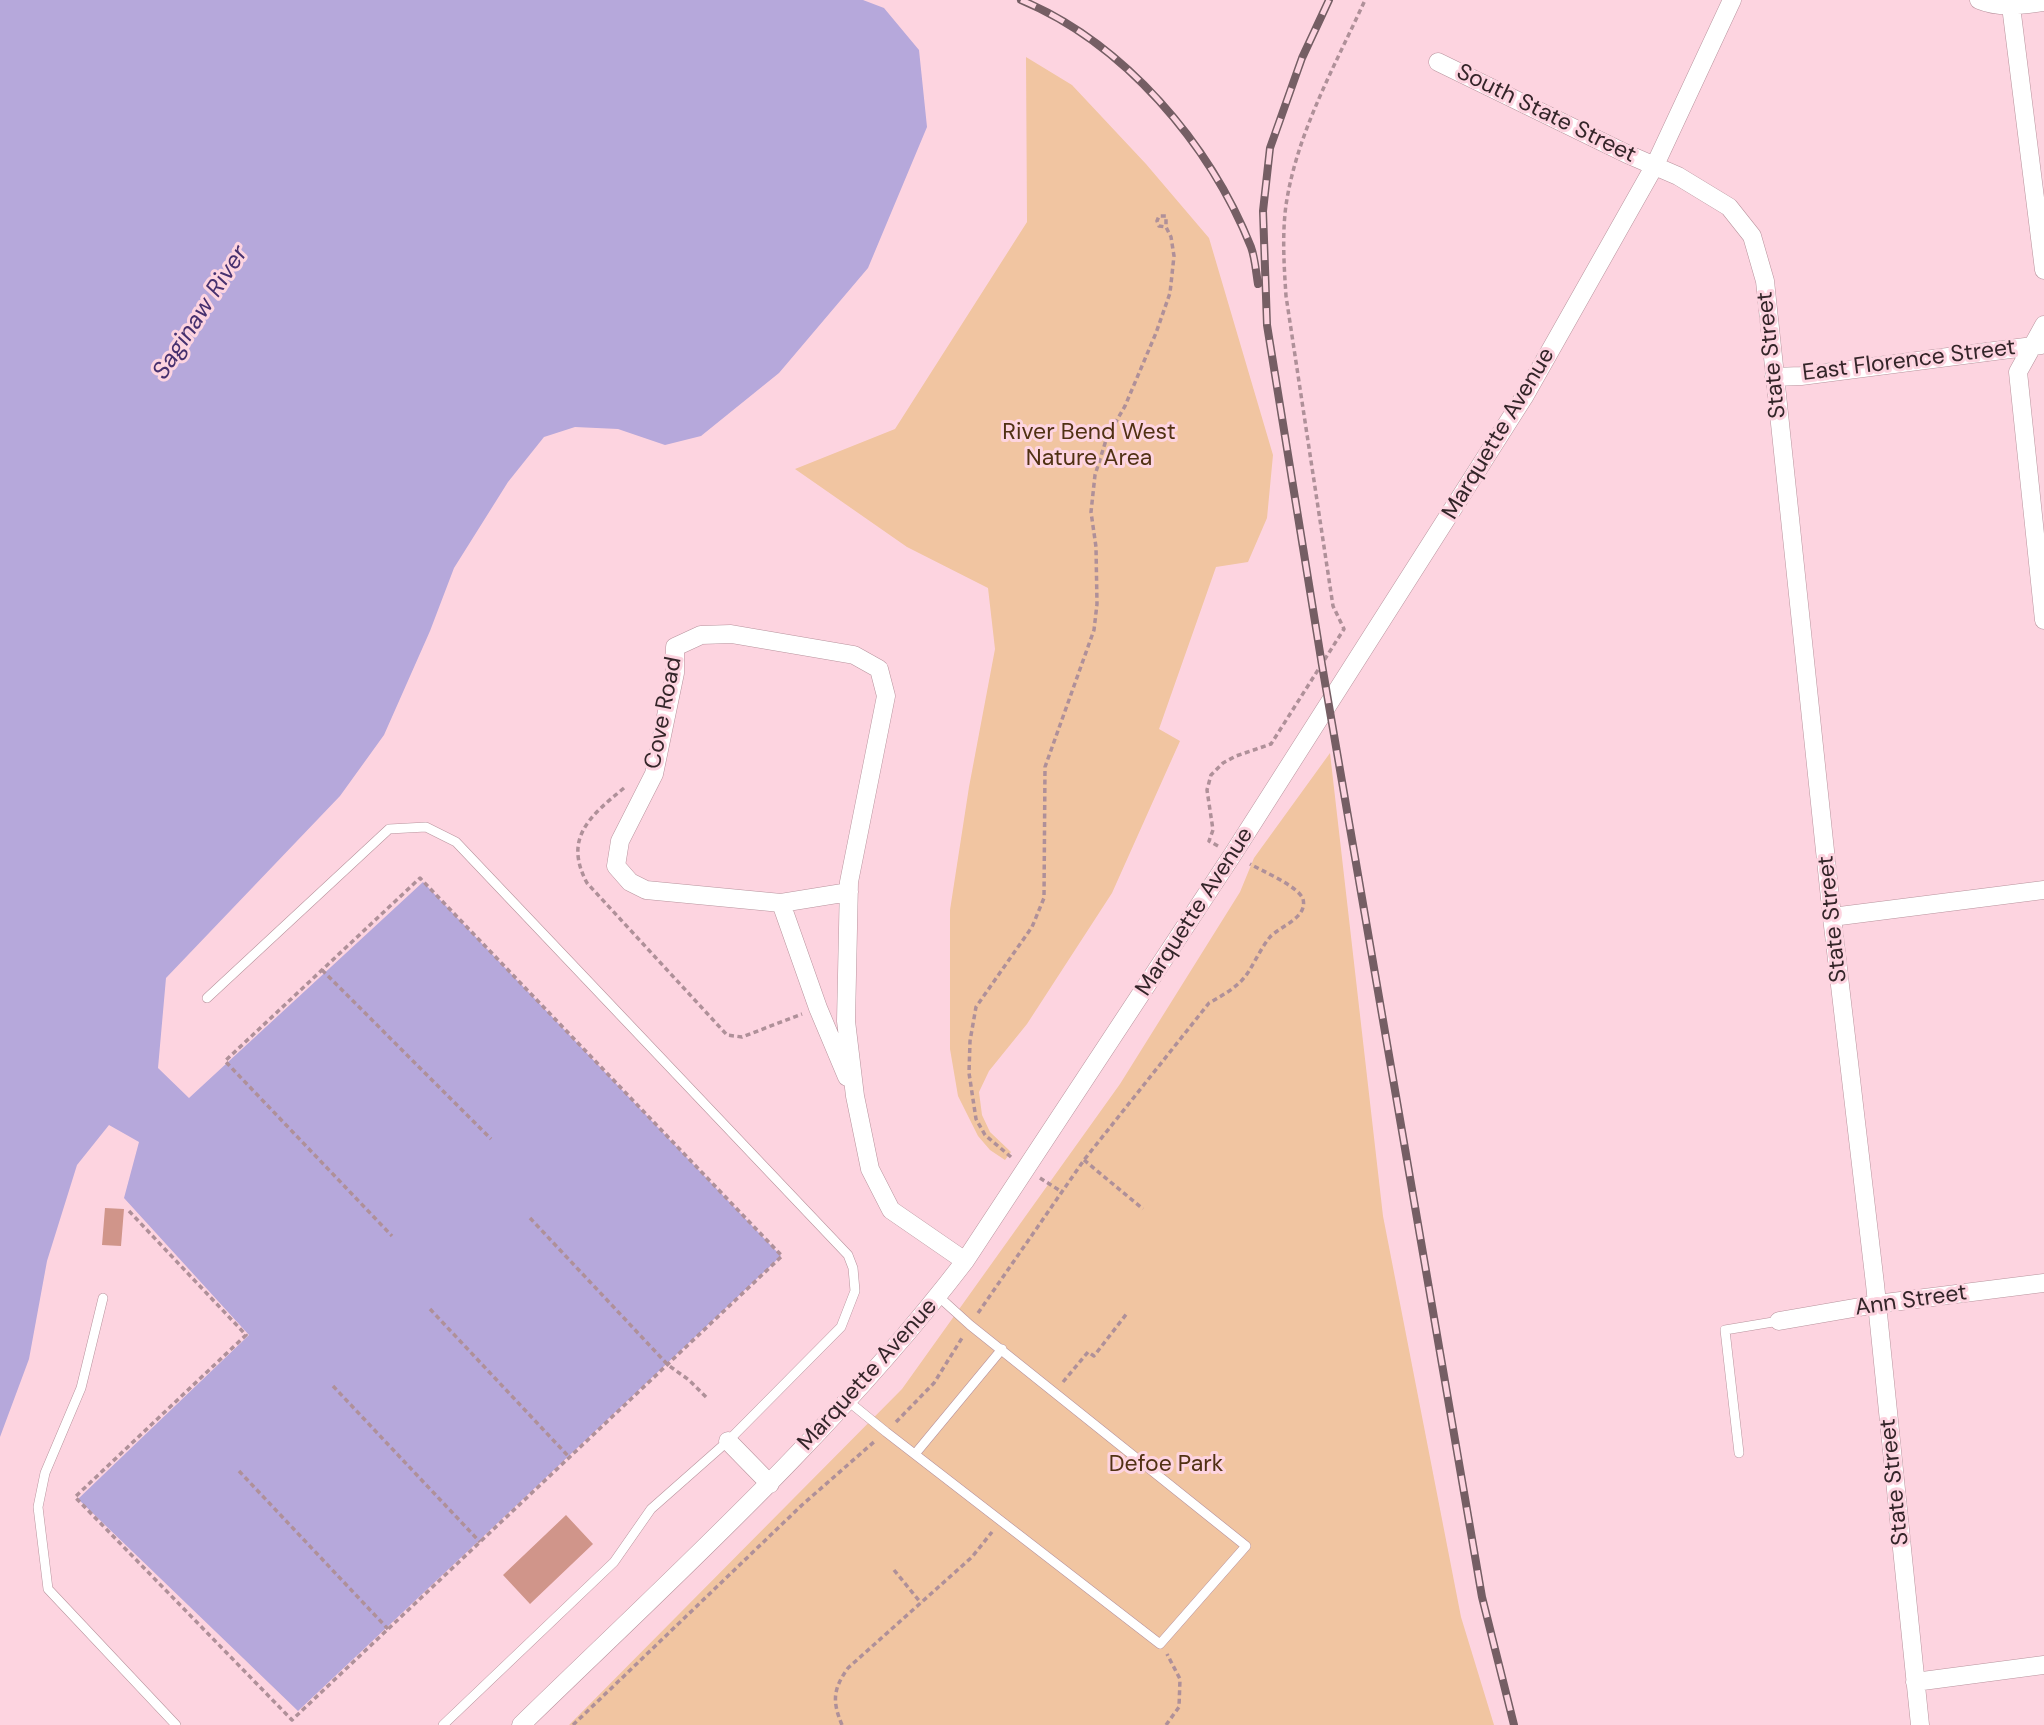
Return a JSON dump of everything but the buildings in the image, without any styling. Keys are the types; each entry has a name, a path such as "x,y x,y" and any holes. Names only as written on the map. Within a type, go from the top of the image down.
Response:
{"street":[{"name":"Marquette Avenue","path":"521,1725 770,1484 848,1401 939,1296 965,1261 1233,854 1524,397 1654,165 1732,0"},
{"path":"1979,0 1993,6 2044,2"},
{"path":"2011,6 2044,270"},
{"name":"South State Street","path":"1438,62 1627,155 1654,165"},
{"name":"State Street","path":"1654,165 1729,206 1752,236 1765,281 1832,917 1877,1304 1920,1725"},
{"path":"2044,324 2039,345 2018,372 2044,620"},
{"name":"East Florence Street","path":"1774,377 1801,376 2039,345"},
{"name":"Cove Road","path":"849,892 781,903 646,890 630,882 616,866 620,841 654,774 675,673 676,647 701,635 731,634 854,655 878,669 886,696 849,892 846,1021 855,1096 870,1169 891,1210 965,1261"},
{"path":"1832,917 2044,890"},
{"name":"Cove Road","path":"781,903 818,1008 855,1096"},
{"name":"Ann Street","path":"1779,1321 1877,1304 2044,1283"},
{"path":"728,1441 770,1484"},
{"path":"1915,1682 2044,1665"}],"lane":[{"path":"207,998 389,830 426,827 456,842 848,1255 853,1268 855,1292 841,1327 728,1441 652,1509 614,1562 443,1725"},
{"path":"848,1401 1160,1644 1246,1546 970,1325 939,1296"},
{"path":"103,1298 81,1388 45,1474 38,1507 48,1589 176,1725"},
{"path":"1739,1453 1724,1330 1779,1321"},
{"path":"915,1454 1002,1349"}],"path":[{"path":"573,1725 802,1504 886,1432 934,1383 970,1325 1084,1160 1209,1003 1230,991 1245,976 1270,937 1298,916 1303,906 1302,897 1293,888 1209,841 1213,830 1207,790 1211,775 1223,764 1236,756 1271,744 1344,629 1333,606 1286,296 1283,250 1286,205 1304,135 1365,0"},
{"path":"1062,1192 985,1135 976,1119 969,1073 970,1041 976,1007 1032,927 1044,898 1045,767 1094,630 1097,604 1096,547 1091,512 1095,475 1107,437 1125,406 1170,293 1174,256 1171,237 1166,227"},
{"path":"654,774 624,789 597,811 582,830 578,865 587,883 726,1035 742,1037 818,1008"},
{"path":"129,1211 246,1335 75,1497 292,1720 782,1256 420,878 225,1061 392,1236"},
{"path":"322,970 491,1139"},
{"path":"1084,1160 1143,1209"},
{"path":"530,1218 668,1365 689,1380 708,1399"},
{"path":"430,1309 570,1458"},
{"path":"1055,1392 1088,1352 1094,1356 1128,1312"},
{"path":"333,1386 480,1542"},
{"path":"239,1471 388,1629"},
{"path":"842,1725 835,1707 838,1682 848,1668 972,1557 1002,1520"},
{"path":"894,1570 921,1603"},
{"path":"1160,1644 1180,1679 1180,1707 1166,1725"}],"green space":[{"name":"River Bend West Nature Area","path":"1026,57 1072,85 1146,164 1209,238 1273,455 1267,518 1248,562 1216,567 1159,729 1180,741 1112,893 1027,1024 989,1071 979,1092 982,1115 990,1132 1011,1152 1005,1160 990,1150 978,1136 958,1096 950,1049 950,910 969,787 995,649 988,588 907,547 795,469 895,429 1027,222"},
{"name":"Defoe Park","path":"1330,753 1383,1216 1461,1617 1494,1725 569,1725 902,1389 1120,1084 1240,892 1254,858"}],"water":[{"name":"Saginaw River","path":"0,0 863,0 884,8 919,50 927,127 868,268 779,373 701,436 665,445 618,429 575,427 544,437 508,482 454,568 430,631 384,735 340,796 166,978 158,1068 189,1098 423,882 781,1256 298,1711 78,1499 249,1335 124,1198 139,1142 109,1125 77,1165 47,1261 29,1359 0,1437"}],"railway":[{"path":"1021,0 1059,19 1095,42 1159,101 1187,135 1234,209 1251,247 1258,284"},
{"path":"1329,0 1302,58 1270,148 1263,211 1267,325 1322,665 1482,1597 1514,1725"}]}
